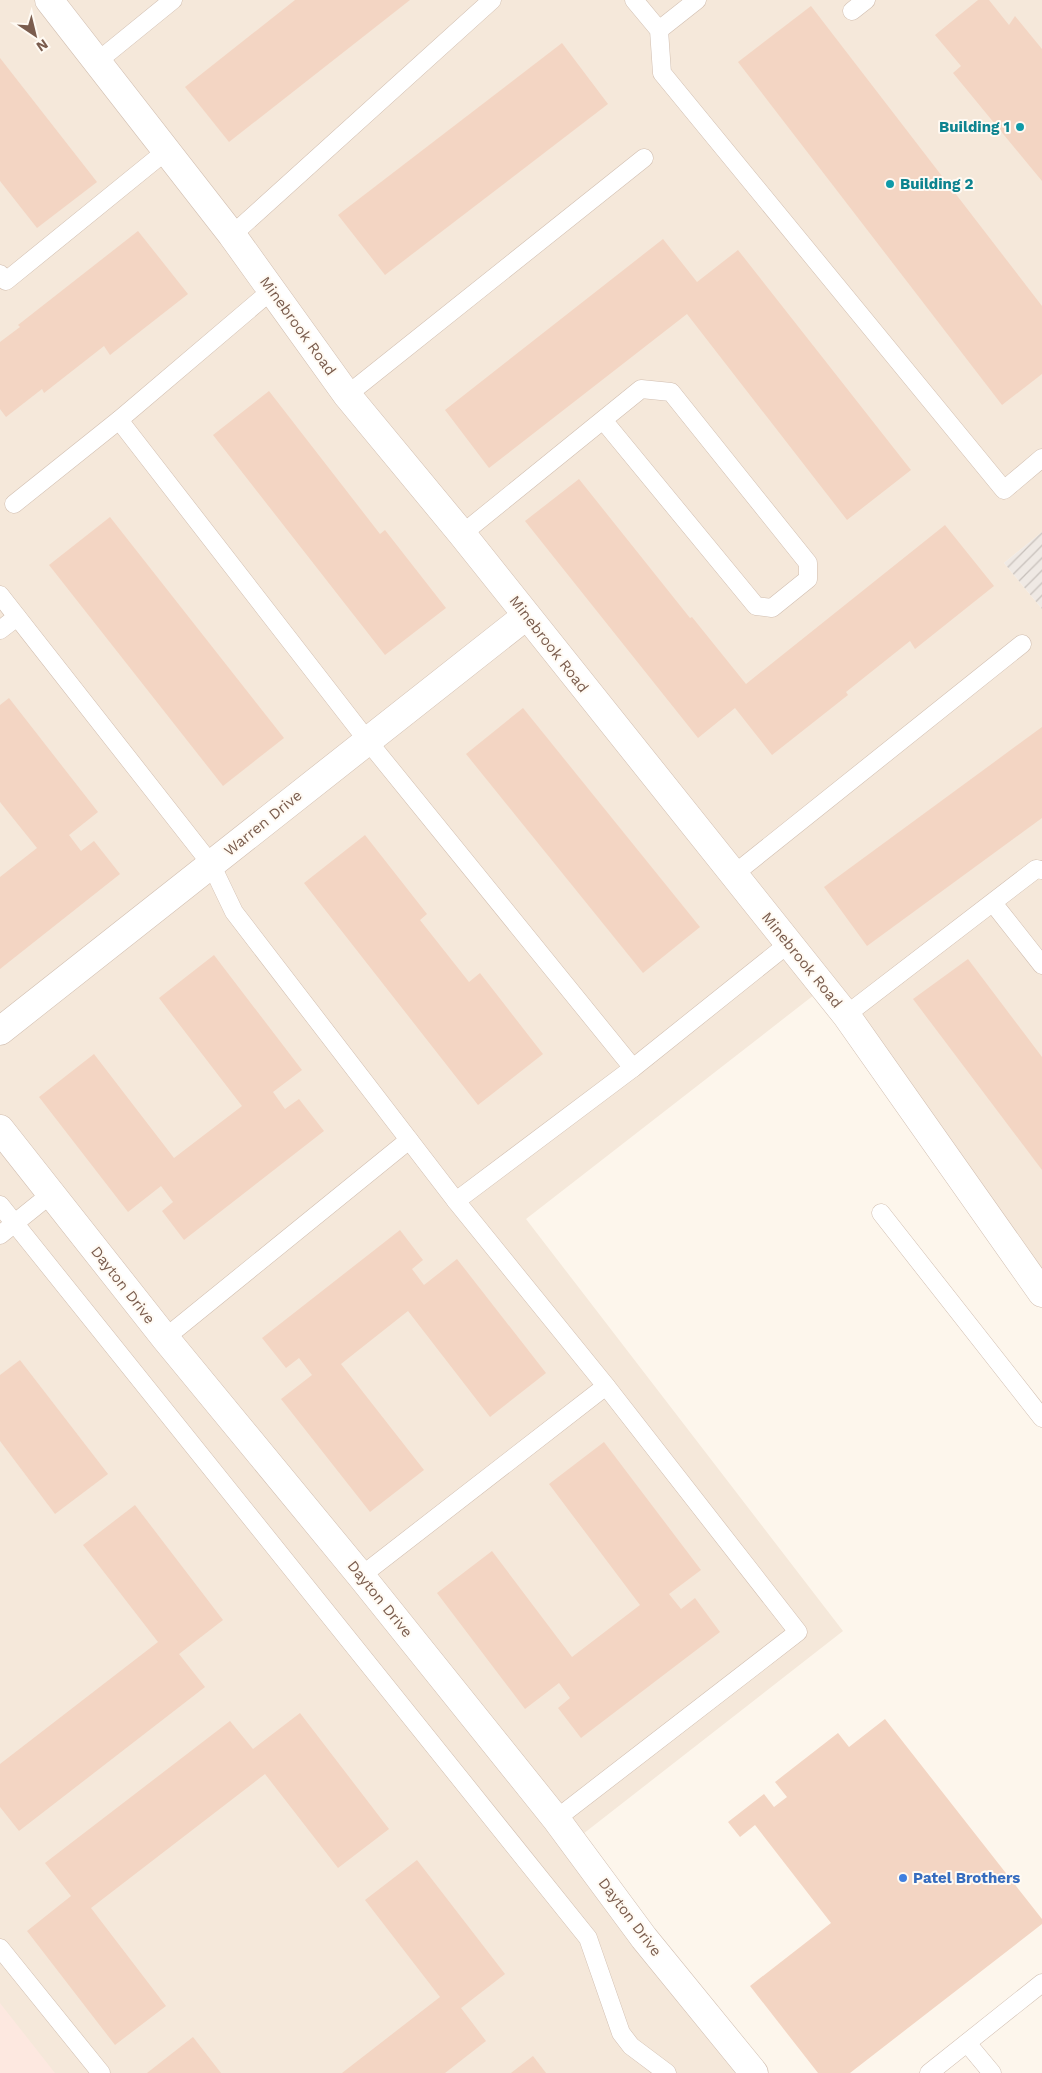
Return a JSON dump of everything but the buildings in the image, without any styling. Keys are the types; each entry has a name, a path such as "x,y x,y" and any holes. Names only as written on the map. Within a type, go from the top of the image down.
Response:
{"street":[{"name":"Minebrook Road","path":"49,0 232,235 348,396 462,534 846,1015 1042,1293"},
{"name":"Warren Drive","path":"0,1031 526,616"},
{"name":"Dayton Drive","path":"0,1129 165,1338 361,1576 556,1819 644,1938 754,2073"}],"lane":[{"path":"98,61 173,0"},
{"path":"232,235 492,0"},
{"path":"634,0 658,30 662,73 1004,490 1042,458"},
{"path":"658,30 697,0"},
{"path":"852,11 866,0"},
{"path":"0,274 6,281 166,151"},
{"path":"348,396 644,158"},
{"path":"14,504 119,420 272,290"},
{"path":"462,534 641,389 670,392 808,563 808,579 772,608 756,606 603,420"},
{"path":"119,420 367,740 633,1068"},
{"path":"0,596 212,864 234,912 409,1140 606,1386 798,1632 556,1819"},
{"path":"0,630 17,616"},
{"path":"733,875 1022,644"},
{"path":"846,1015 1036,869 1042,870"},
{"path":"993,902 1042,965"},
{"path":"456,1201 633,1068 788,944"},
{"path":"165,1338 409,1140"},
{"path":"0,1235 51,1194"},
{"path":"0,1206 588,1938 621,2034 631,2046 667,2073"},
{"path":"881,1213 1042,1418"},
{"path":"361,1576 606,1386"},
{"path":"0,1948 101,2073"},
{"path":"928,2073 1042,1983"},
{"path":"967,2042 992,2073"}],"shaded area":[{"path":"0,0 1042,0 1042,532 1004,563 1042,609 1042,1293 823,988 526,1219 843,1631 574,1841 754,2073 54,2073 0,2004"},
{"path":"1042,532 1042,609 1004,563"},
{"path":"0,2003 55,2073 0,2073"}],"place":[{"name":"Building 1","path":"1020,127"},
{"name":"Building 2","path":"890,184"},
{"name":"Patel Brothers","path":"903,1878"}]}
